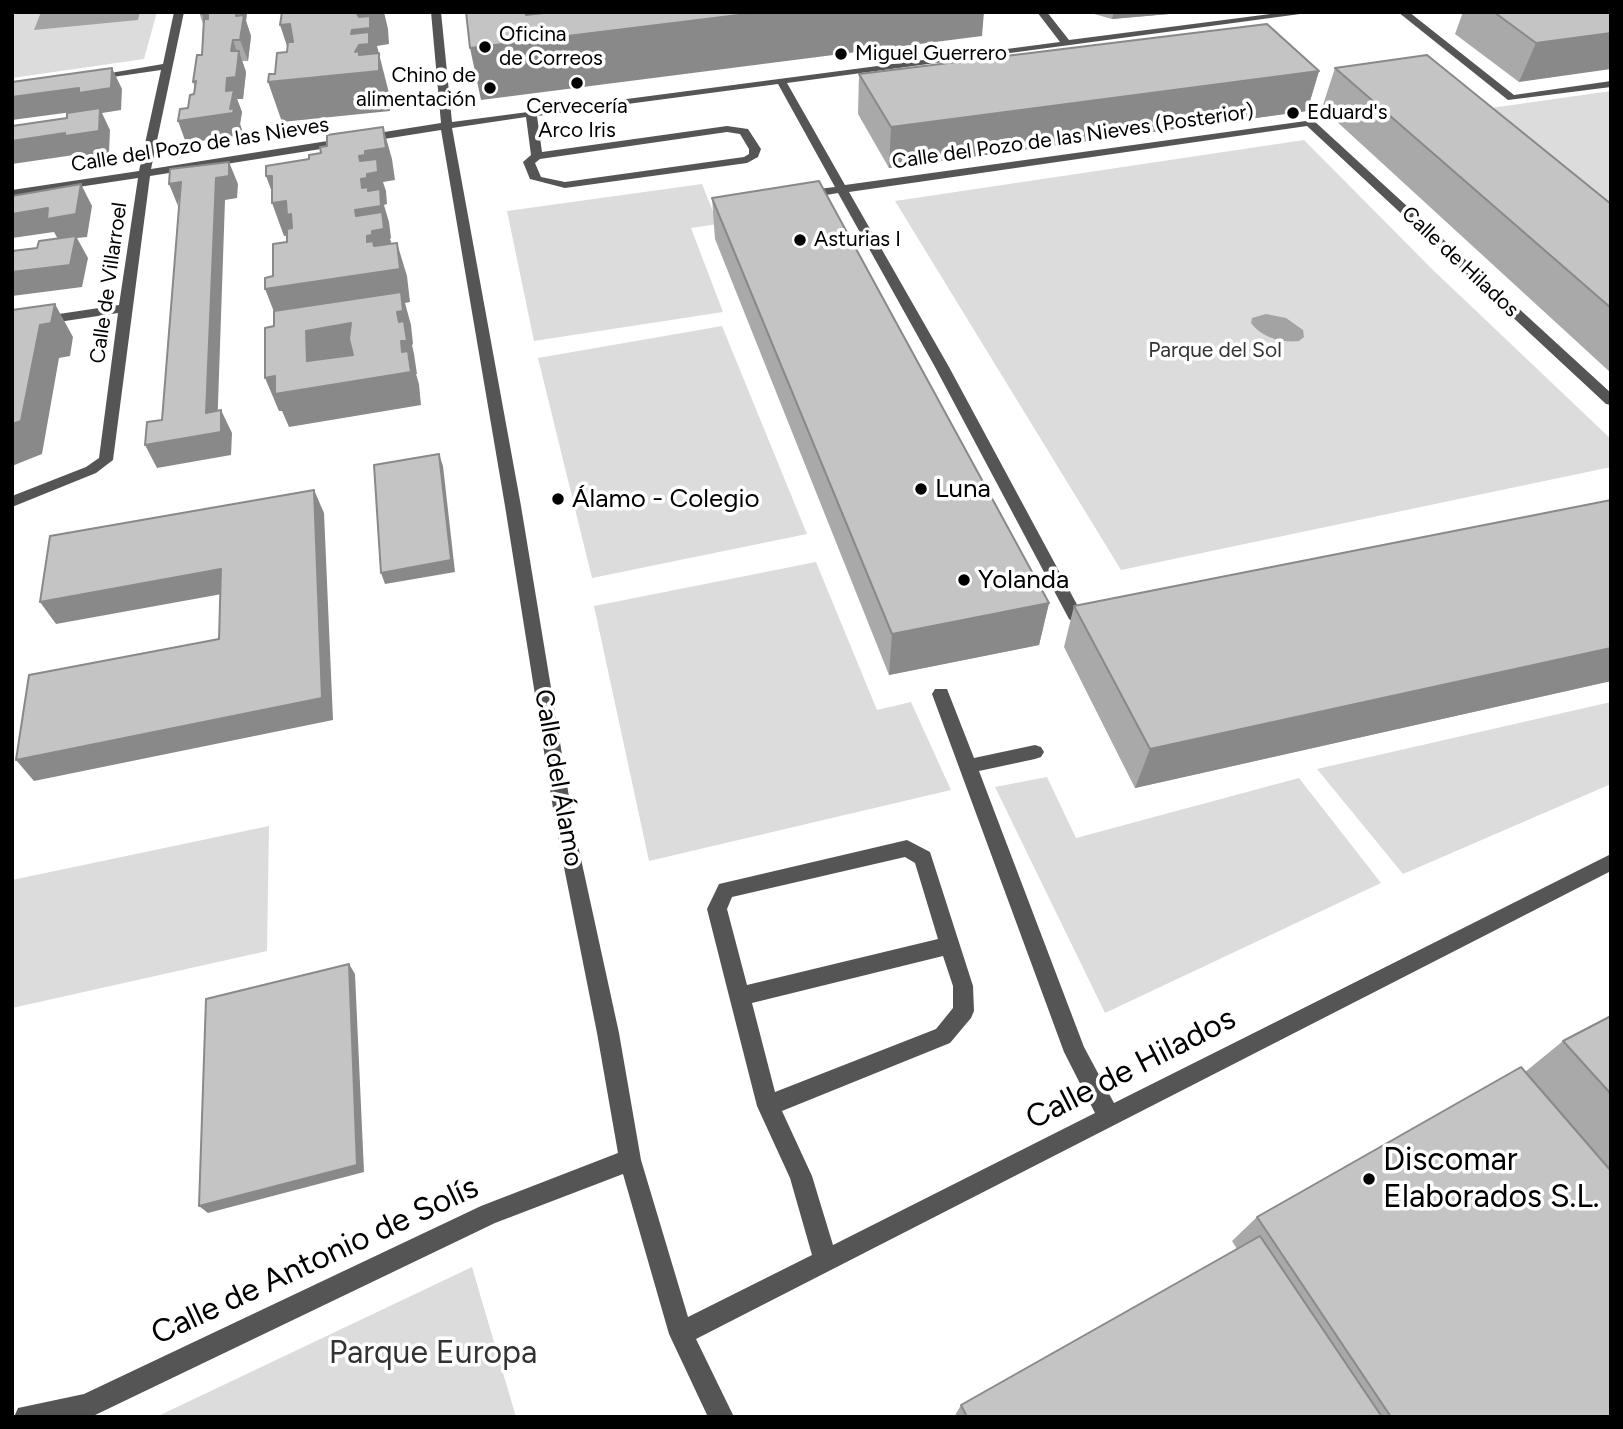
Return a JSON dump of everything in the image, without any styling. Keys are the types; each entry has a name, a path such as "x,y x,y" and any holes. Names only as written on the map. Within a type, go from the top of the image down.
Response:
{"street":[{"name":"Calle de Villarroel","path":"12,502 91,470 106,460 123,308 144,173 179,12"},
{"name":"Calle del Álamo","path":"436,12 446,126 565,827 608,1033 630,1160 681,1334 721,1417"},
{"path":"1042,12 1067,44"},
{"name":"Calle del Pozo de las Nieves","path":"12,194 531,114 1310,12"},
{"path":"1403,12 1512,98 1611,84"},
{"path":"77,79 168,66"},
{"path":"782,83 844,190 1077,619 1110,613"},
{"path":"531,114 537,156"},
{"name":"Calle del Pozo de las Nieves (Posterior)","path":"790,197 1308,122"},
{"name":"Calle de Hilados","path":"1308,122 1611,401"},
{"path":"727,129 744,131 755,149 754,155 747,160 565,185 536,179 529,162 537,156 727,129"},
{"path":"12,324 123,308"},
{"path":"941,694 1075,1052 1108,1115"},
{"path":"970,766 1035,752"},
{"path":"768,1106 943,1036 964,1011 963,986 923,858 908,848 726,890 717,909 768,1106 801,1176 826,1261"},
{"name":"Calle de Hilados","path":"681,1334 1611,862"},
{"path":"738,996 951,945"},
{"name":"Calle de Antonio de Solís","path":"27,1417 86,1406 489,1214 630,1160"}],"green space":[{"path":"12,12 157,12 144,59 12,78"},
{"path":"1611,91 1611,233 1463,112"},
{"name":"Parque del Sol","path":"1304,140 1433,270 1611,439 1611,467 1121,570 895,201"},
{"path":"702,184 718,224 691,228 723,312 534,341 507,211"},
{"path":"722,326 807,534 592,578 538,358"},
{"path":"816,562 877,710 911,702 951,790 649,861 594,606"},
{"path":"1611,702 1611,784 1403,874 1317,769"},
{"path":"1047,777 1076,838 1299,778 1381,883 1105,1013 995,787"},
{"path":"269,826 267,951 12,1008 12,880"},
{"name":"Parque Europa","path":"472,1267 516,1417 156,1417"}],"shaded area":[{"path":"41,12 140,12 138,20 34,30"},
{"path":"1266,314 1286,318 1303,330 1304,337 1299,341 1286,341 1261,332 1251,323 1252,318"}],"building":[{"path":"202,12 237,12 236,16 244,15 240,40 233,40 231,51 239,51 236,77 227,78 226,91 234,90 230,109 234,108 233,113 178,121 180,109 188,108 190,95 194,94 197,55 202,55 204,19 208,19 208,13"},
{"path":"282,12 356,12 359,17 370,16 370,28 352,30 351,34 369,32 369,44 359,45 355,52 359,51 359,55 379,53 379,71 268,82 269,74 275,74 277,53 287,52 288,42 293,42 290,24 280,25"},
{"path":"466,12 526,12 526,15 543,12 763,12 470,48"},
{"path":"1494,12 1611,12 1611,33 1536,43"},
{"path":"1267,24 1319,71 891,127 859,74"},
{"path":"1427,55 1611,204 1611,308 1335,68"},
{"path":"112,68 111,88 79,93 79,88 12,97 12,82"},
{"path":"100,108 99,131 12,141 12,126 67,118 67,113"},
{"path":"383,127 386,148 365,151 365,155 359,156 360,161 377,159 378,172 367,174 367,178 361,179 362,188 368,187 368,191 380,189 381,206 355,210 356,216 382,212 384,229 372,231 372,235 367,236 367,242 373,241 374,246 397,243 400,269 265,289 265,278 273,276 273,244 287,242 287,229 292,228 286,201 272,203 272,176 266,176 266,166 309,159 309,155 321,153 320,147 327,146 327,135"},
{"path":"229,162 229,176 216,178 206,413 221,410 221,432 145,445 147,422 162,420 181,182 169,184 170,169"},
{"path":"819,181 1049,603 892,634 712,198"},
{"path":"81,184 76,214 47,219 48,208 12,214 12,196"},
{"path":"76,236 70,265 12,272 12,251 37,248 39,241"},
{"path":"401,292 403,311 397,312 399,322 404,321 407,341 401,341 402,352 408,351 411,372 275,394 275,376 265,378 265,328 274,326 274,311","holes":["351,323 349,339 353,355 307,361 306,331"]},
{"path":"55,304 51,323 40,325 21,421 12,424 12,310"},
{"path":"439,454 451,560 381,573 374,465"},
{"path":"314,490 322,698 16,760 29,675 219,639 221,569 40,602 50,536"},
{"path":"1611,500 1611,648 1150,749 1074,606"},
{"path":"349,964 357,1165 199,1206 206,999"},
{"path":"1611,1016 1611,1094 1563,1041"},
{"path":"1521,1067 1611,1171 1611,1417 1391,1417 1257,1217"},
{"path":"1260,1236 1382,1417 967,1417 961,1405"}],"place":[{"name":"Oficina de Correos","path":"485,47"},
{"name":"Miguel Guerrero","path":"841,54"},
{"name":"Cervecería Arco Iris","path":"577,83"},
{"name":"Chino de alimentación","path":"490,88"},
{"name":"Eduard's","path":"1293,113"},
{"name":"Asturias I","path":"800,240"},
{"name":"Luna","path":"921,489"},
{"name":"Álamo - Colegio","path":"558,499"},
{"name":"Yolanda","path":"964,580"},
{"name":"Discomar Elaborados S.L.","path":"1369,1179"}]}
